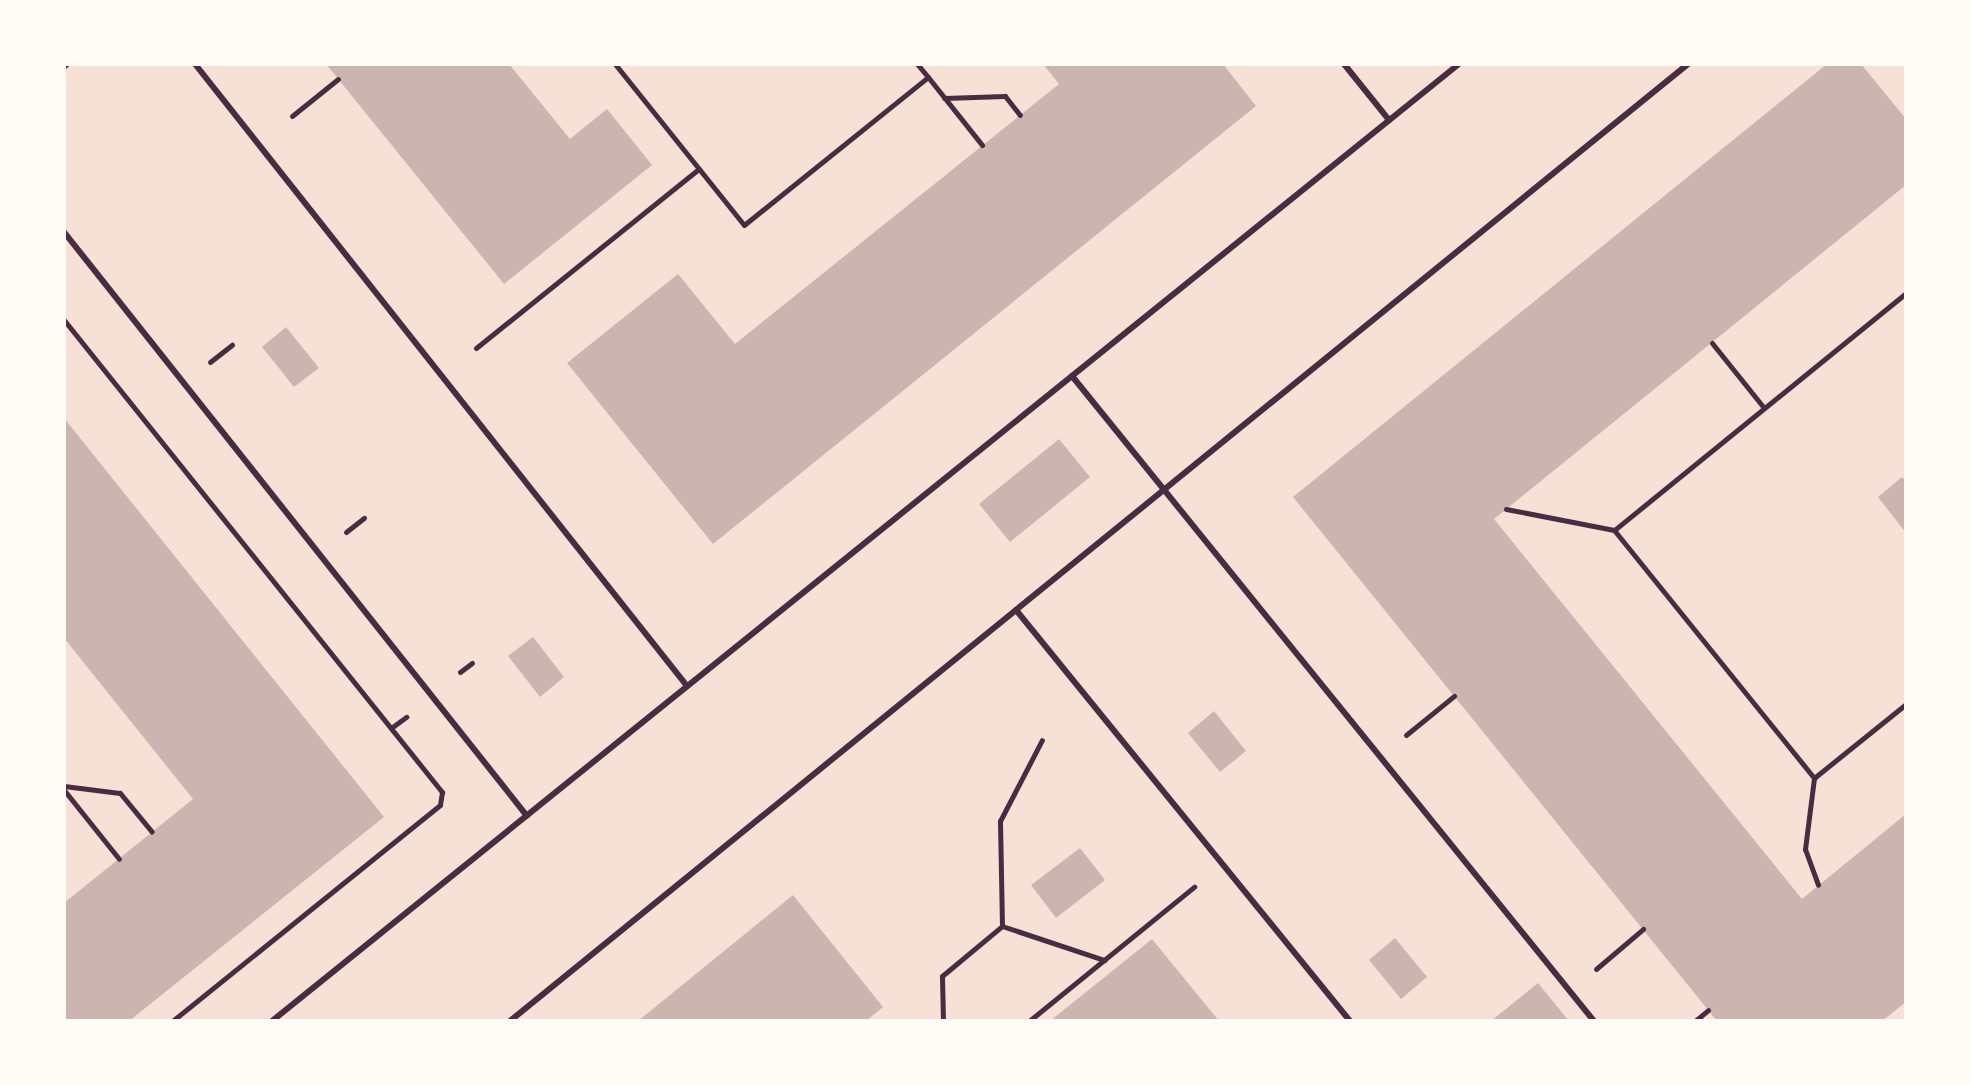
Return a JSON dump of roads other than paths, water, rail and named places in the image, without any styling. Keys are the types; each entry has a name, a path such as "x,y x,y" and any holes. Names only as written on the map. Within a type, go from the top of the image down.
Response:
{"lane":[{"path":"195,64 687,686"},
{"path":"1344,64 1389,120"},
{"path":"272,1021 1459,64"},
{"path":"510,1021 1688,64"},
{"path":"64,232 527,816"},
{"path":"1072,376 1594,1021"},
{"path":"1016,610 1350,1021"}]}
